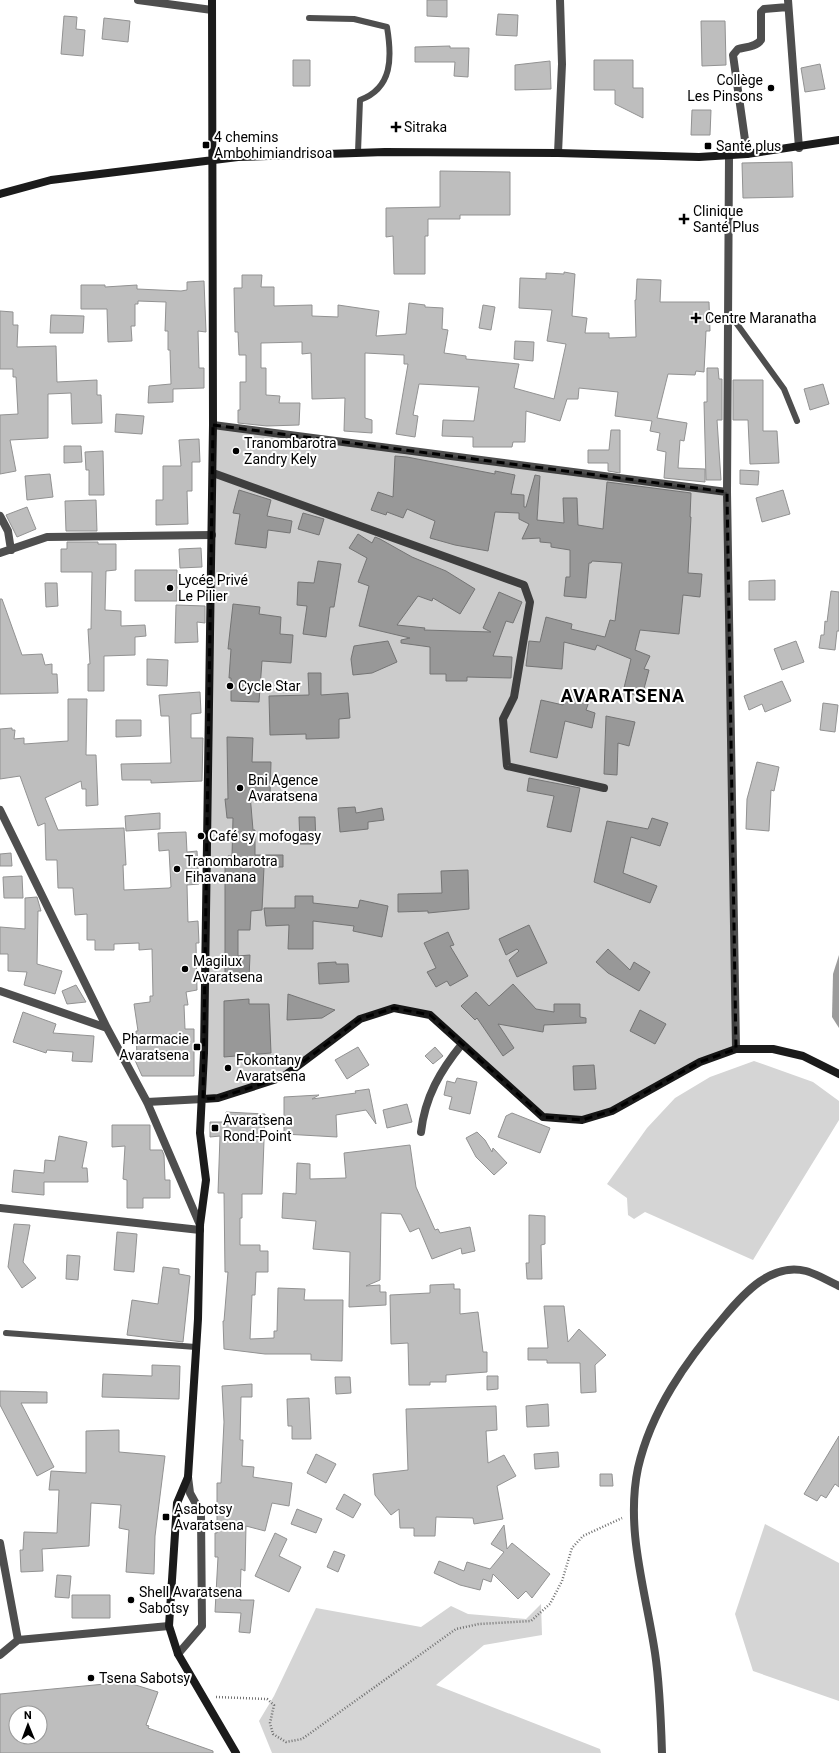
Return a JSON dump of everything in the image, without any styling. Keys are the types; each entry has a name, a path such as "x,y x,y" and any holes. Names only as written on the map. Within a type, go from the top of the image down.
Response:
{"street":[{"path":"138,0 212,10"},
{"path":"178,1654 202,1626 201,1513 190,1493 188,1477 196,1347 200,1228 206,1180 200,1134 203,1099 213,473 212,0"},
{"path":"558,153 562,64 560,0"},
{"path":"746,154 733,56 738,49 752,46 759,43 761,40 762,12 764,9 788,4 799,148"},
{"path":"0,194 51,180 175,164 213,161 238,156 358,152 558,153 699,157 729,156 799,148 839,140"},
{"path":"729,156 727,492 736,1049"},
{"path":"213,425 727,492"},
{"path":"213,473 524,585 530,602 514,697 503,719 507,766 604,788"},
{"path":"0,516 8,531 11,550"},
{"path":"0,553 47,537 212,535"},
{"path":"0,810 107,1028 147,1102 200,1228"},
{"path":"0,991 107,1028"},
{"path":"147,1102 218,1098 283,1077 360,1019 394,1008 430,1015 543,1117 582,1120 612,1111 700,1062 736,1049 773,1049 803,1056 839,1074"},
{"path":"421,1132 423,1118 433,1089 444,1067 462,1044"},
{"path":"0,1208 200,1228"},
{"path":"662,1753 655,1654 634,1535 634,1513 638,1468 650,1428 670,1389 717,1325 741,1296 766,1278 785,1269 806,1271 839,1286"},
{"path":"188,1477 177,1503 170,1626 178,1654 204,1696 236,1753"},
{"path":"0,1543 18,1640"},
{"path":"0,1655 18,1640 170,1626"}],"lane":[{"path":"309,18 354,18 387,27 390,49 388,69 381,86 371,96 360,100 358,152"},
{"path":"729,313 784,389 797,421"},
{"path":"6,1333 196,1347"}],"path":[{"path":"204,1696 267,1699 274,1705 270,1723 273,1734 286,1742 302,1739 456,1629 479,1624 531,1621 550,1604 562,1581 572,1548 583,1536 610,1522 634,1513"}],"highlighted area":[{"path":"213,425 727,492 736,1049 700,1062 612,1111 582,1120 543,1117 430,1015 394,1008 360,1019 283,1077 218,1098 203,1099"}],"shaded area":[{"path":"839,955 839,1028 832,1017 833,974"},
{"path":"754,1061 813,1082 839,1101 839,1120 753,1260 645,1212 634,1219 628,1215 627,1198 607,1184 647,1128 675,1098 710,1077"},
{"path":"765,1524 839,1563 839,1701 753,1671 735,1614"},
{"path":"541,1604 542,1635 484,1645 436,1685 600,1749 601,1753 272,1753 259,1721 274,1696 316,1608 421,1627 451,1606 468,1614 526,1619"}],"building":[{"path":"427,0 447,0 447,17 427,16"},
{"path":"498,14 518,15 517,36 496,35"},
{"path":"64,16 77,17 76,29 85,30 83,56 61,54"},
{"path":"104,18 130,21 128,42 102,39"},
{"path":"701,21 725,21 726,65 702,66"},
{"path":"450,46 450,48 469,48 468,77 454,76 455,62 415,62 415,47"},
{"path":"293,60 310,60 310,86 293,86"},
{"path":"594,60 633,60 633,88 643,88 643,118 615,104 615,90 594,90"},
{"path":"550,61 551,89 515,90 515,65"},
{"path":"820,64 825,89 805,92 801,68"},
{"path":"692,110 711,110 710,135 691,135"},
{"path":"792,162 793,197 743,198 742,163"},
{"path":"440,171 510,172 510,215 460,215 460,219 428,219 428,236 425,236 425,274 394,274 393,236 386,237 386,208 440,207"},
{"path":"564,272 575,274 572,316 587,318 585,333 609,333 609,338 636,337 635,300 637,279 661,280 660,302 709,302 710,331 706,331 704,372 696,371 695,375 668,374 657,418 687,423 684,441 680,440 678,468 705,469 705,482 664,478 666,452 657,450 660,433 650,431 652,421 615,416 618,392 579,388 578,399 567,399 560,421 526,411 525,442 513,442 512,447 473,447 473,437 442,436 443,420 474,421 479,387 419,384 413,415 418,416 415,437 396,434 408,364 404,364 404,355 365,353 365,418 372,420 372,433 344,431 345,398 312,399 311,353 302,354 302,342 261,343 261,368 266,368 266,395 280,396 279,403 300,403 299,425 267,426 238,423 238,410 240,410 240,382 246,382 246,355 239,355 238,332 235,332 234,288 242,288 242,275 262,275 261,287 274,287 274,306 312,305 312,316 338,317 338,305 379,311 376,336 406,334 409,303 425,305 425,307 443,308 442,329 448,330 444,353 466,356 466,359 519,364 514,388 554,399 566,344 547,341 552,310 519,308 520,278 546,279 546,273 564,274"},
{"path":"204,281 206,332 198,331 199,368 204,368 204,388 173,389 173,402 148,403 149,386 171,384 168,331 165,331 166,302 138,301 138,304 135,304 135,326 131,326 132,341 108,342 107,309 81,309 81,285 105,285 105,287 137,285 137,289 181,291 187,290 187,282"},
{"path":"483,305 495,307 491,330 479,328"},
{"path":"0,311 13,312 13,325 18,325 17,347 56,346 57,382 97,380 97,395 101,395 102,423 72,424 71,393 48,394 48,438 10,440 16,471 0,474 0,415 18,414 16,377 13,377 13,369 0,369"},
{"path":"51,315 84,316 83,333 50,333"},
{"path":"515,341 534,342 533,361 514,359"},
{"path":"707,368 718,368 719,379 722,379 722,420 717,420 721,480 706,480 704,402 707,402"},
{"path":"733,380 763,380 763,431 777,431 779,463 750,464 748,420 733,420"},
{"path":"823,384 829,404 810,410 804,389"},
{"path":"116,414 144,416 142,434 115,432"},
{"path":"611,430 620,430 620,473 608,471 608,463 588,463 588,450 609,450"},
{"path":"199,439 200,462 192,462 192,491 187,491 188,524 156,525 156,500 163,500 163,466 181,466 179,440"},
{"path":"64,446 81,446 82,462 64,463"},
{"path":"103,451 104,495 89,495 89,470 86,470 85,452"},
{"path":"395,456 495,474 495,471 515,475 511,494 524,495 524,507 526,507 535,475 540,476 537,520 564,523 563,498 577,498 578,525 603,529 607,482 691,493 688,573 702,574 700,597 683,595 679,634 640,630 635,650 650,656 644,669 649,670 642,696 623,692 631,659 597,645 595,650 564,642 562,669 526,666 529,641 540,642 546,617 572,624 571,629 605,637 610,620 615,621 622,563 592,561 589,563 586,598 564,596 566,577 570,577 570,550 551,547 551,543 540,542 540,538 522,539 529,524 519,519 519,513 495,512 488,551 455,545 430,538 435,521 407,509 403,518 387,512 386,515 371,510 378,492 393,497"},
{"path":"740,470 759,471 758,485 740,484"},
{"path":"50,474 53,497 27,500 25,476"},
{"path":"239,490 271,500 267,516 292,521 290,533 268,530 266,548 235,544 240,514 233,513"},
{"path":"783,490 790,514 762,522 756,498"},
{"path":"96,500 97,531 66,531 65,501"},
{"path":"27,507 36,529 17,537 6,515"},
{"path":"303,513 324,519 319,535 298,529"},
{"path":"358,534 372,543 375,537 380,539 412,557 446,571 475,589 460,614 433,598 432,601 418,596 397,625 425,628 424,630 491,632 483,628 499,592 522,602 513,623 506,621 493,656 512,657 511,678 467,677 467,681 446,681 446,674 430,674 430,647 401,643 401,640 410,638 359,626 369,586 358,582 367,558 349,548"},
{"path":"67,542 98,542 98,544 116,544 116,570 106,571 105,610 121,611 121,626 145,625 146,636 135,637 135,655 104,656 104,691 88,691 88,664 90,664 88,629 91,629 92,572 61,572 61,549 67,549"},
{"path":"201,548 202,567 180,568 179,549"},
{"path":"318,561 341,564 334,607 330,607 326,637 303,634 307,606 297,605 298,582 314,583"},
{"path":"135,570 177,570 177,601 135,601"},
{"path":"775,580 775,600 749,600 749,581"},
{"path":"45,583 57,583 58,606 46,607"},
{"path":"831,591 839,592 839,631 837,631 835,650 819,648 821,635 824,635 825,621 827,622"},
{"path":"0,599 2,599 22,655 42,654 45,665 52,664 52,674 57,674 58,693 0,694"},
{"path":"233,604 260,607 259,614 281,617 280,634 293,635 291,663 262,661 259,702 231,701 231,678 229,678 231,649 228,649"},
{"path":"176,605 205,606 205,623 197,622 198,642 175,643"},
{"path":"388,641 397,662 372,673 353,675 351,659 354,646"},
{"path":"796,641 804,662 782,670 774,649"},
{"path":"147,659 168,660 167,686 147,685"},
{"path":"308,673 321,673 321,695 348,693 350,718 339,719 339,738 306,739 306,734 270,735 269,696 309,695"},
{"path":"782,681 791,701 765,712 762,704 749,710 744,696"},
{"path":"568,689 591,696 586,710 595,713 592,728 565,721 557,758 530,752 541,700 563,705"},
{"path":"200,692 201,713 191,714 191,738 203,738 202,781 151,783 151,780 122,780 121,764 171,763 169,716 161,716 159,695"},
{"path":"68,699 87,699 86,755 96,755 98,805 86,806 86,789 82,789 81,781 45,798 58,830 124,828 126,865 123,865 124,890 171,887 169,850 159,851 158,833 186,832 187,852 197,851 199,884 187,885 188,922 198,921 199,943 196,943 197,990 186,992 188,1005 184,1005 185,1029 194,1029 194,1076 142,1076 134,1058 137,1056 136,1031 138,1031 134,1004 150,1002 150,996 153,996 152,949 139,950 139,943 114,944 114,950 95,950 95,940 87,940 87,914 75,915 73,888 58,888 57,860 46,860 45,823 38,826 20,776 0,779 0,729 12,728 12,730 15,730 14,739 24,738 24,744 68,741"},
{"path":"823,703 838,705 835,732 820,730"},
{"path":"606,716 635,722 629,746 618,743 617,775 604,774"},
{"path":"116,720 141,720 141,736 116,737"},
{"path":"227,737 253,738 252,762 271,762 270,794 250,794 253,830 255,830 255,855 283,855 283,867 264,867 262,910 251,911 250,930 238,930 238,956 250,955 249,978 225,983 225,867 228,867 228,856 232,856 233,818 227,818 225,799 228,799"},
{"path":"757,762 779,767 774,791 771,790 769,831 746,829 747,799"},
{"path":"529,778 580,788 571,832 547,827 554,796 527,791"},
{"path":"355,807 356,813 382,808 384,820 368,822 368,829 340,832 338,808"},
{"path":"160,813 160,829 126,831 125,816"},
{"path":"299,817 315,817 316,844 300,844"},
{"path":"652,818 668,823 660,846 631,837 623,873 657,886 650,903 594,882 607,821 648,829"},
{"path":"11,853 12,866 0,866 0,854"},
{"path":"468,870 469,909 428,913 428,911 398,912 398,894 442,893 441,871"},
{"path":"22,876 23,898 4,898 3,877"},
{"path":"295,896 313,896 313,903 358,908 360,900 388,906 382,937 353,931 354,926 313,921 313,949 288,949 289,925 266,926 264,908 295,908"},
{"path":"37,897 41,911 38,911 37,964 62,971 55,994 24,985 27,972 8,971 8,954 0,954 0,927 25,929 25,898"},
{"path":"529,925 547,963 517,977 509,960 519,951 517,949 506,955 499,939"},
{"path":"448,932 454,945 450,946 468,976 450,986 447,981 436,987 427,972 436,968 424,943"},
{"path":"608,949 630,970 634,962 650,972 639,991 608,973 596,962"},
{"path":"336,962 336,964 348,964 349,982 319,984 318,963"},
{"path":"513,984 536,1009 554,1012 554,1004 580,1004 580,1017 586,1018 586,1023 544,1025 543,1032 498,1024 514,1048 503,1056 477,1018 475,1020 461,1006 476,992 489,1006"},
{"path":"76,985 86,1002 67,1004 62,991"},
{"path":"288,994 335,1010 322,1018 287,1020"},
{"path":"249,999 249,1004 269,1004 271,1053 224,1057 224,1001"},
{"path":"640,1010 666,1024 655,1044 630,1031"},
{"path":"23,1012 56,1024 53,1033 94,1036 92,1062 72,1061 73,1052 47,1050 46,1053 13,1042"},
{"path":"358,1047 369,1065 347,1079 335,1060"},
{"path":"435,1047 443,1056 433,1064 425,1056"},
{"path":"594,1065 596,1089 574,1090 573,1066"},
{"path":"457,1078 477,1082 470,1114 449,1109 452,1097 444,1095 447,1081 455,1083"},
{"path":"369,1089 376,1124 366,1110 336,1115 337,1137 284,1134 284,1097 319,1095 312,1099 356,1093 355,1091"},
{"path":"407,1104 412,1122 387,1128 383,1110"},
{"path":"226,1112 265,1114 262,1194 242,1194 242,1218 240,1218 240,1245 260,1245 260,1251 268,1251 268,1272 256,1272 255,1295 252,1295 250,1339 274,1338 274,1331 277,1331 278,1288 305,1289 304,1300 343,1300 342,1361 311,1360 311,1354 265,1354 224,1349 223,1321 228,1272 225,1272 224,1193 218,1193 220,1136 210,1137 210,1122 225,1122"},
{"path":"512,1113 550,1128 540,1153 498,1137 506,1116"},
{"path":"112,1125 150,1125 150,1150 162,1150 164,1155 165,1180 170,1180 170,1198 143,1198 143,1208 127,1208 127,1180 123,1179 125,1146 112,1147"},
{"path":"477,1132 485,1140 492,1152 493,1148 507,1163 494,1175 476,1157 466,1138"},
{"path":"59,1136 87,1142 82,1168 87,1168 88,1182 44,1182 44,1195 12,1192 14,1170 44,1173 45,1160 55,1161"},
{"path":"410,1145 416,1187 435,1230 438,1229 440,1233 470,1227 475,1251 462,1254 461,1248 432,1259 419,1228 410,1232 401,1214 381,1213 380,1280 366,1286 380,1285 380,1292 386,1292 386,1305 349,1307 350,1252 313,1249 316,1221 282,1218 283,1193 296,1194 297,1163 310,1164 310,1179 346,1178 344,1153"},
{"path":"529,1215 545,1216 545,1244 541,1245 542,1279 527,1279 526,1263 529,1263"},
{"path":"14,1224 30,1225 23,1262 36,1278 22,1288 8,1267"},
{"path":"117,1232 137,1234 134,1272 114,1270"},
{"path":"67,1255 80,1256 78,1280 66,1279"},
{"path":"163,1267 179,1269 179,1274 190,1276 183,1342 127,1335 132,1300 158,1304"},
{"path":"454,1284 454,1289 460,1289 460,1314 478,1312 483,1352 487,1352 487,1372 446,1375 446,1382 430,1382 430,1385 409,1385 408,1343 391,1344 390,1295 430,1293 430,1285"},
{"path":"544,1306 564,1306 568,1342 579,1329 606,1355 595,1365 596,1392 581,1393 580,1363 547,1363 547,1360 528,1360 528,1348 548,1348"},
{"path":"152,1365 180,1366 179,1399 102,1397 103,1374 152,1376"},
{"path":"487,1376 498,1376 498,1389 487,1390"},
{"path":"335,1377 350,1377 351,1393 336,1394"},
{"path":"252,1384 252,1397 241,1397 240,1440 243,1440 242,1466 254,1467 253,1477 292,1483 289,1506 272,1503 265,1531 246,1526 245,1571 241,1569 240,1600 254,1600 250,1633 239,1632 241,1613 215,1612 218,1557 215,1557 215,1533 217,1533 217,1483 221,1483 224,1422 222,1386"},
{"path":"0,1391 47,1392 47,1403 21,1403 54,1467 37,1476 0,1405"},
{"path":"309,1398 311,1439 292,1439 292,1426 288,1426 287,1399"},
{"path":"548,1404 549,1426 527,1427 526,1406"},
{"path":"496,1406 497,1430 486,1431 488,1463 504,1455 516,1476 497,1486 503,1519 474,1524 473,1518 436,1517 435,1536 414,1536 414,1528 400,1528 399,1509 391,1515 375,1495 373,1474 408,1470 406,1409"},
{"path":"119,1430 119,1452 165,1456 155,1536 154,1574 126,1572 129,1530 119,1528 121,1505 91,1503 89,1546 42,1549 43,1571 21,1572 20,1550 23,1550 24,1532 57,1533 59,1490 49,1490 51,1471 86,1473 86,1431"},
{"path":"839,1436 839,1487 835,1484 826,1498 821,1495 817,1501 804,1494"},
{"path":"558,1452 559,1467 535,1469 534,1454"},
{"path":"316,1454 336,1464 326,1483 307,1473"},
{"path":"600,1474 612,1474 613,1486 600,1486"},
{"path":"344,1494 361,1504 353,1518 336,1509"},
{"path":"297,1509 322,1519 316,1533 291,1524"},
{"path":"504,1525 507,1549 512,1543 550,1574 532,1598 526,1591 518,1599 493,1574 491,1582 483,1579 480,1590 460,1585 434,1573 439,1561 464,1571 467,1562 490,1569 504,1552 491,1544"},
{"path":"275,1533 287,1539 279,1556 301,1567 289,1592 255,1576"},
{"path":"334,1551 345,1555 338,1572 327,1567"},
{"path":"57,1575 71,1576 69,1598 55,1597"},
{"path":"72,1595 110,1595 110,1618 72,1618"},
{"path":"126,1682 158,1692 146,1725 149,1726 148,1728 213,1751 213,1753 0,1753 0,1694"}],"place":[{"name":"Collège Les Pinsons","path":"771,88"},
{"name":"Sitraka","path":"396,127"},
{"name":"4 chemins Ambohimiandrisoa","path":"206,145"},
{"name":"Santé plus","path":"708,146"},
{"name":"Clinique Santé Plus","path":"684,219"},
{"name":"Centre Maranatha","path":"696,318"},
{"name":"Tranombarotra Zandry Kely","path":"236,451"},
{"name":"Lycée Privé Le Pilier","path":"170,588"},
{"name":"Cycle Star","path":"230,686"},
{"name":"Bni Agence Avaratsena","path":"240,788"},
{"name":"Café sy mofogasy","path":"201,836"},
{"name":"Tranombarotra Fihavanana","path":"177,869"},
{"name":"Magilux Avaratsena","path":"185,969"},
{"name":"Pharmacie Avaratsena","path":"197,1047"},
{"name":"Fokontany Avaratsena","path":"228,1068"},
{"name":"Avaratsena Rond-Point","path":"215,1128"},
{"name":"Asabotsy Avaratsena","path":"166,1517"},
{"name":"Shell Avaratsena Sabotsy","path":"131,1600"},
{"name":"Tsena Sabotsy","path":"91,1678"}],"district":[{"name":"AVARATSENA","path":"623,695"}]}
